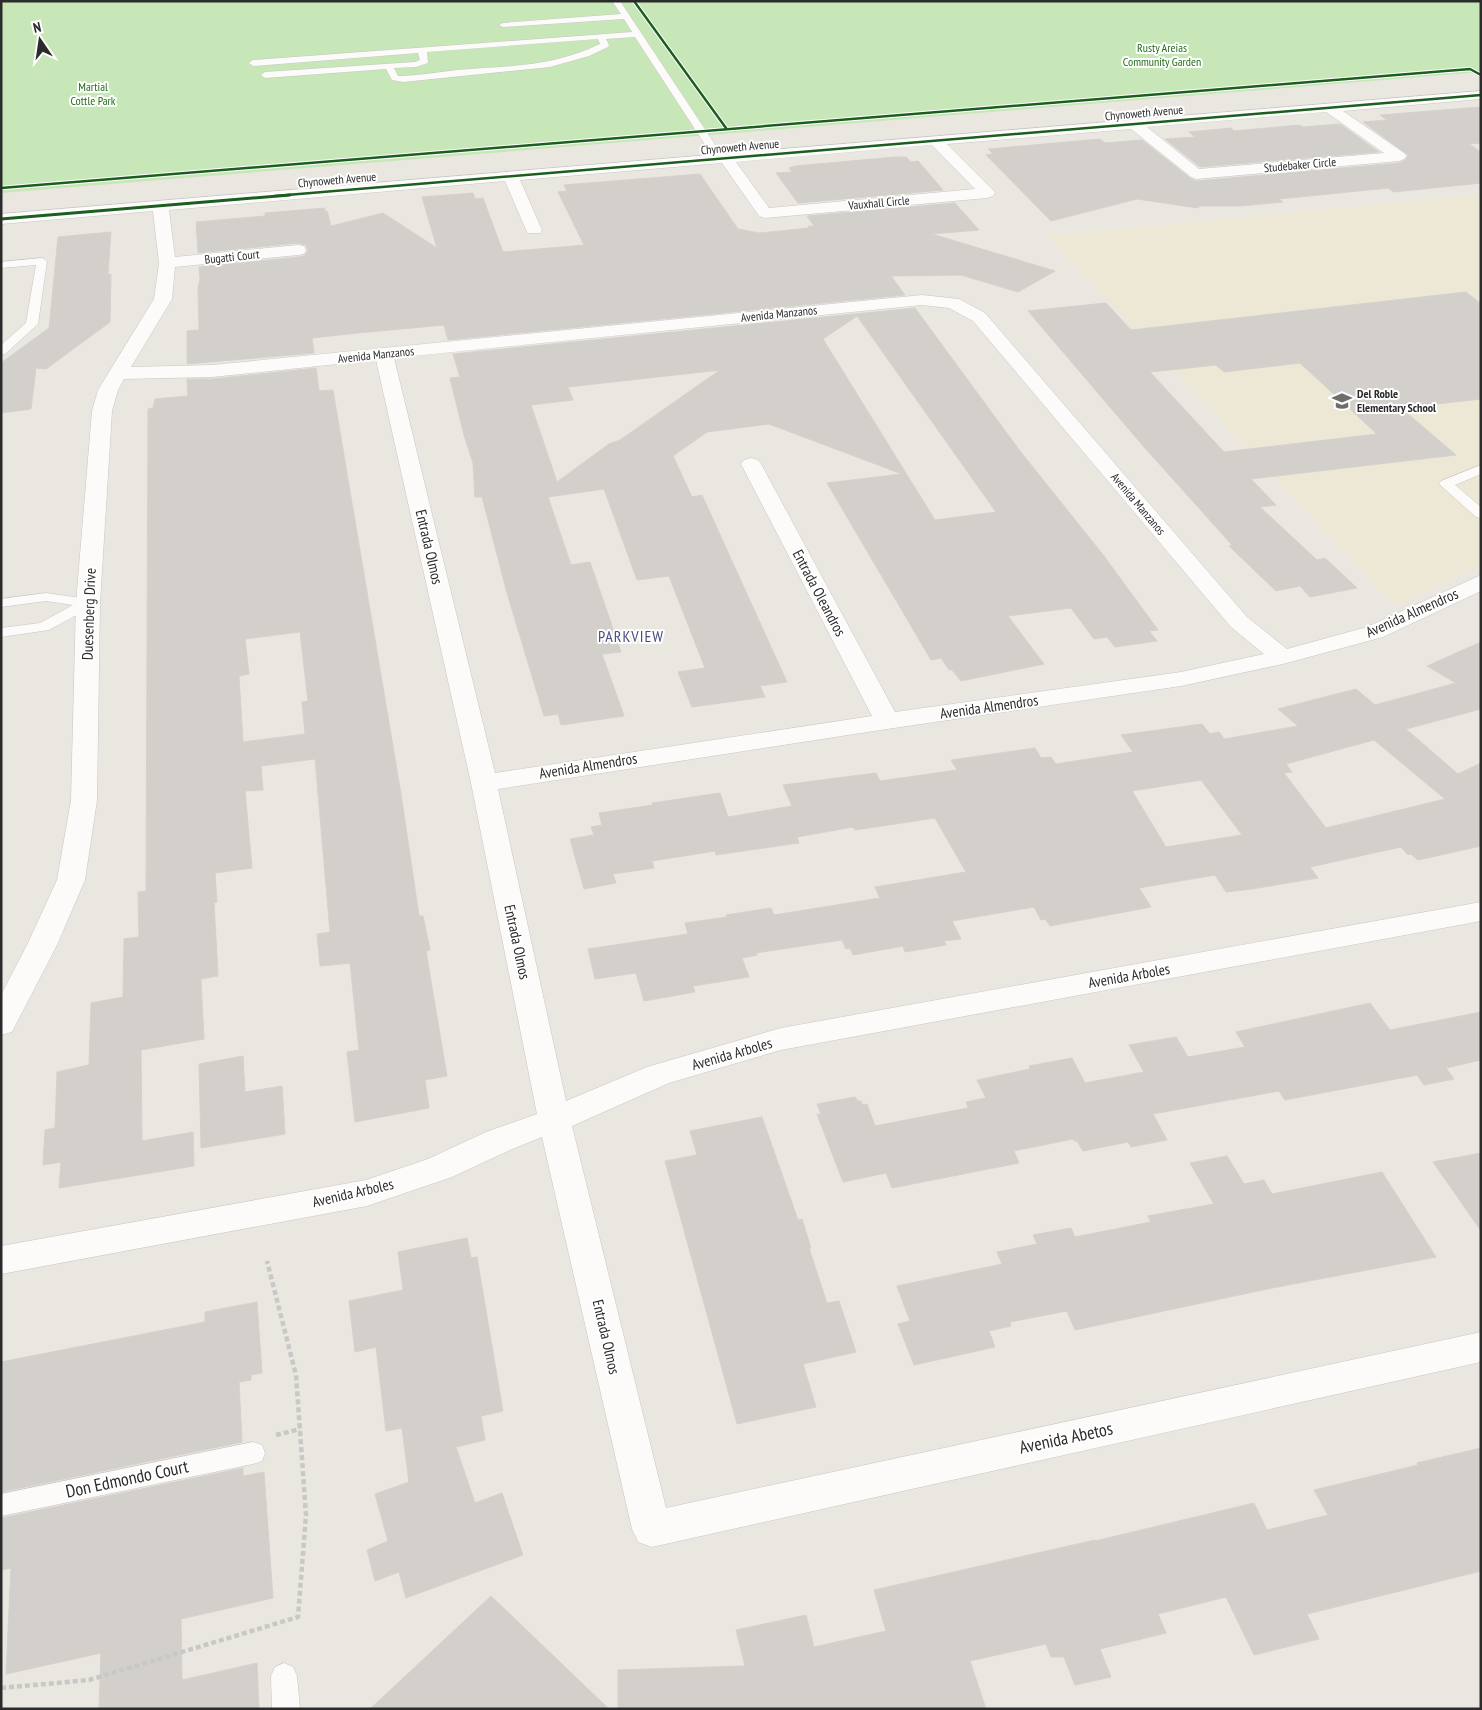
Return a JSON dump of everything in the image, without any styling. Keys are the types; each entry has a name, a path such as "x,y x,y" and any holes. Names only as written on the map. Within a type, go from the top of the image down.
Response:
{"street":[{"name":"Chynoweth Avenue","path":"1,205 1481,82"},
{"name":"Chynoweth Avenue","path":"1,219 1481,95"},
{"name":"Studebaker Circle","path":"1133,124 1196,174 1399,156 1328,107"},
{"name":"Vauxhall Circle","path":"726,158 765,213 987,193 936,141"},
{"path":"510,176 534,230"},
{"name":"Duesenberg Drive","path":"1,1024 42,945 71,880 84,800 88,603 102,411 108,390 163,299 167,263 160,206"},
{"name":"Bugatti Court","path":"167,263 298,250"},
{"name":"Avenida Manzanos","path":"119,373 212,371 922,300 953,303 979,318 1239,622 1283,657"},
{"name":"Entrada Olmos","path":"384,355 484,783 554,1120 652,1529"},
{"name":"Entrada Oleandros","path":"751,464 887,721"},
{"name":"Avenida Almendros","path":"484,783 887,721 1181,679 1283,657 1375,632 1481,582"},
{"name":"Avenida Arboles","path":"1,1260 367,1193 440,1168 498,1141 554,1120 658,1075 781,1039 1481,911"},
{"name":"Avenida Abetos","path":"652,1529 1481,1347"}],"lane":[{"path":"616,1 709,143 709,146 714,153 726,158"},
{"path":"503,25 626,16"},
{"path":"253,63 638,34"},
{"path":"389,66 395,78 403,79 521,70 558,64 594,51 604,45 602,37"},
{"path":"265,75 389,66 425,61 422,51"},
{"path":"1,265 42,261 32,324 1,351"},
{"path":"1481,470 1446,484 1481,514"},
{"path":"1,602 46,597 88,603"},
{"path":"1,633 44,628 88,603"},
{"name":"Don Edmondo Court","path":"1,1505 253,1453"},
{"path":"284,1676 286,1709"}],"path":[{"path":"1,1688 89,1680 298,1617 306,1515 296,1374 266,1261"}],"shaded area":[{"name":"Del Roble Elementary School","path":"1481,194 1481,566 1395,606 1047,236"}],"green space":[{"name":"Martial Cottle Park","path":"1,1 1481,1 1481,72 1,193"}],"building":[{"path":"1481,107 1481,143 1469,144 1481,152 1481,183 1394,192 1388,188 1279,199 1283,202 1240,206 1199,206 1198,208 1137,199 1051,221 986,155 993,154 988,149 1100,139 1105,143 1142,140 1196,181 1399,163 1405,160 1408,155 1363,122 1387,120 1380,115"},
{"path":"1340,124 1379,152 1200,167 1165,139 1195,137 1189,132 1231,128 1234,131 1299,125 1303,127"},
{"path":"906,157 911,162 918,161 943,190 798,203 776,173 792,172 789,168 795,166"},
{"path":"700,174 738,229 759,233 809,228 808,226 814,226 807,216 955,203 979,230 932,234 1055,271 1018,292 961,275 891,276 905,295 448,340 444,325 358,333 312,338 314,353 187,364 187,331 199,330 199,267 298,257 304,256 308,251 306,245 298,243 198,253 196,222 265,216 265,213 325,208 331,226 383,213 437,248 422,197 473,193 475,199 483,198 503,252 584,245 558,192 567,191 564,185"},
{"path":"111,232 108,275 111,274 110,322 46,369 36,368 31,409 1,413 1,363 49,328 58,237"},
{"path":"1466,292 1481,304 1481,399 1401,408 1456,455 1251,479 1276,505 1260,507 1317,560 1325,558 1357,588 1310,597 1300,586 1276,591 1229,546 1232,545 1144,447 1028,311 1106,303 1131,330","holes":["1300,363 1377,434 1224,452 1150,372 1216,365 1224,372"]},
{"path":"915,308 1020,451 1104,556 1158,630 1149,631 1157,641 1115,647 1107,637 1094,639 1071,608 1008,616 1044,664 961,681 952,670 949,670 941,658 931,660 827,483 902,474 769,424 707,432 673,456 692,497 702,495 787,682 760,686 765,697 692,707 678,672 705,668 669,576 637,580 604,489 548,497 571,565 590,562 621,652 602,654 624,716 561,725 558,714 544,716 507,593 482,497 475,497 473,463 450,378 460,377 453,354","holes":["857,316 996,512 935,520 823,339","720,370 620,440 609,444 557,482 531,405 573,400 568,387"]},
{"path":"316,368 319,391 333,390 401,794 419,916 423,916 430,950 426,951 447,1076 425,1080 429,1108 355,1122 347,1052 359,1050 350,963 320,966 317,934 330,932 315,759 261,766 263,790 245,791 252,868 215,873 217,902 214,903 218,976 201,979 204,1039 141,1050 142,1141 193,1132 194,1166 59,1188 61,1162 43,1165 45,1130 55,1128 57,1072 89,1065 91,1003 123,997 124,939 139,937 138,892 146,891 148,409 153,408 155,399 188,396 187,379 212,379","holes":["300,632 308,701 302,702 305,734 243,742 239,676 249,674 245,639"]},
{"path":"1481,642 1481,709 1406,729 1458,774 1481,763 1481,846 1418,860 1411,854 1408,855 1401,847 1310,867 1318,878 1252,889 1226,892 1215,875 1139,888 1151,907 1050,926 1045,919 1041,920 1034,907 952,921 961,939 944,941 946,945 905,952 903,946 853,955 850,948 846,949 842,940 756,953 757,955 742,958 749,977 693,986 695,992 644,1001 636,973 595,979 588,949 688,934 685,923 727,917 726,915 771,908 774,915 880,898 875,887 966,872 935,818 855,830 853,827 797,837 799,843 716,855 715,851 652,861 654,868 613,874 616,883 584,889 570,839 594,835 591,827 602,825 599,813 720,793 728,817 792,806 783,785 876,773 880,781 957,770 951,760 1035,748 1041,758 1051,757 1056,764 1133,752 1121,735 1202,724 1210,734 1219,732 1224,739 1298,726 1278,709 1356,689 1375,705 1456,683 1427,666","holes":["1374,740 1445,799 1326,828 1284,773 1292,772 1286,764","1201,780 1242,835 1166,847 1132,791"]},
{"path":"1370,1003 1390,1030 1481,1012 1481,1060 1446,1068 1454,1079 1424,1085 1417,1075 1285,1100 1279,1091 1153,1114 1167,1140 1131,1147 1128,1142 1083,1151 1077,1141 1073,1139 1014,1151 1019,1163 892,1188 886,1173 843,1182 817,1114 821,1114 817,1104 855,1097 858,1101 861,1101 862,1105 867,1104 875,1126 968,1108 966,1102 986,1098 977,1080 1030,1069 1029,1066 1072,1058 1085,1083 1144,1072 1129,1045 1176,1037 1188,1057 1245,1047 1236,1032"},
{"path":"243,1056 245,1092 282,1086 285,1134 201,1148 199,1064"},
{"path":"762,1117 798,1220 802,1219 811,1248 809,1248 827,1303 839,1301 856,1352 803,1364 816,1407 737,1424 665,1161 697,1155 690,1131"},
{"path":"1481,1153 1481,1231 1433,1162"},
{"path":"1227,1156 1244,1184 1264,1180 1272,1194 1382,1172 1436,1257 1267,1289 1075,1330 1067,1311 1010,1322 1011,1326 989,1331 995,1347 914,1365 898,1324 910,1321 897,1286 1002,1264 997,1252 1037,1244 1033,1235 1071,1228 1075,1237 1151,1222 1148,1216 1214,1204 1190,1163"},
{"path":"467,1238 471,1258 477,1257 503,1411 481,1416 485,1440 456,1447 475,1503 502,1493 523,1555 406,1598 399,1572 375,1581 367,1550 388,1541 375,1494 409,1482 402,1428 386,1431 376,1347 355,1352 349,1301 403,1290 398,1252"},
{"path":"257,1302 262,1373 251,1375 251,1380 239,1382 242,1442 1,1492 1,1362 205,1322 205,1312"},
{"path":"1481,1448 1481,1571 1307,1614 1319,1639 1254,1655 1226,1597 1158,1614 1166,1633 1100,1649 1111,1677 1075,1685 1064,1657 1051,1657 1046,1644 970,1661 986,1709 618,1709 618,1670 745,1666 736,1630 806,1615 814,1647 886,1631 874,1590 1095,1541 1254,1503 1267,1530 1328,1515 1314,1490"},
{"path":"243,1468 243,1476 264,1472 273,1598 181,1619 182,1680 257,1663 259,1709 99,1709 101,1653 6,1674 11,1568 1,1570 1,1518"},
{"path":"491,1596 609,1709 370,1709"}],"cycle path":[{"path":"634,1 726,128"},
{"path":"1,188 1470,69 1481,75"},
{"path":"1,219 1481,95"}],"place":[{"name":"Del Roble Elementary School","path":"1342,401"}],"district":[{"name":"PARKVIEW","path":"631,636"}],"park label":[{"name":"Rusty Areias Community Garden","path":"1162,55"}]}
